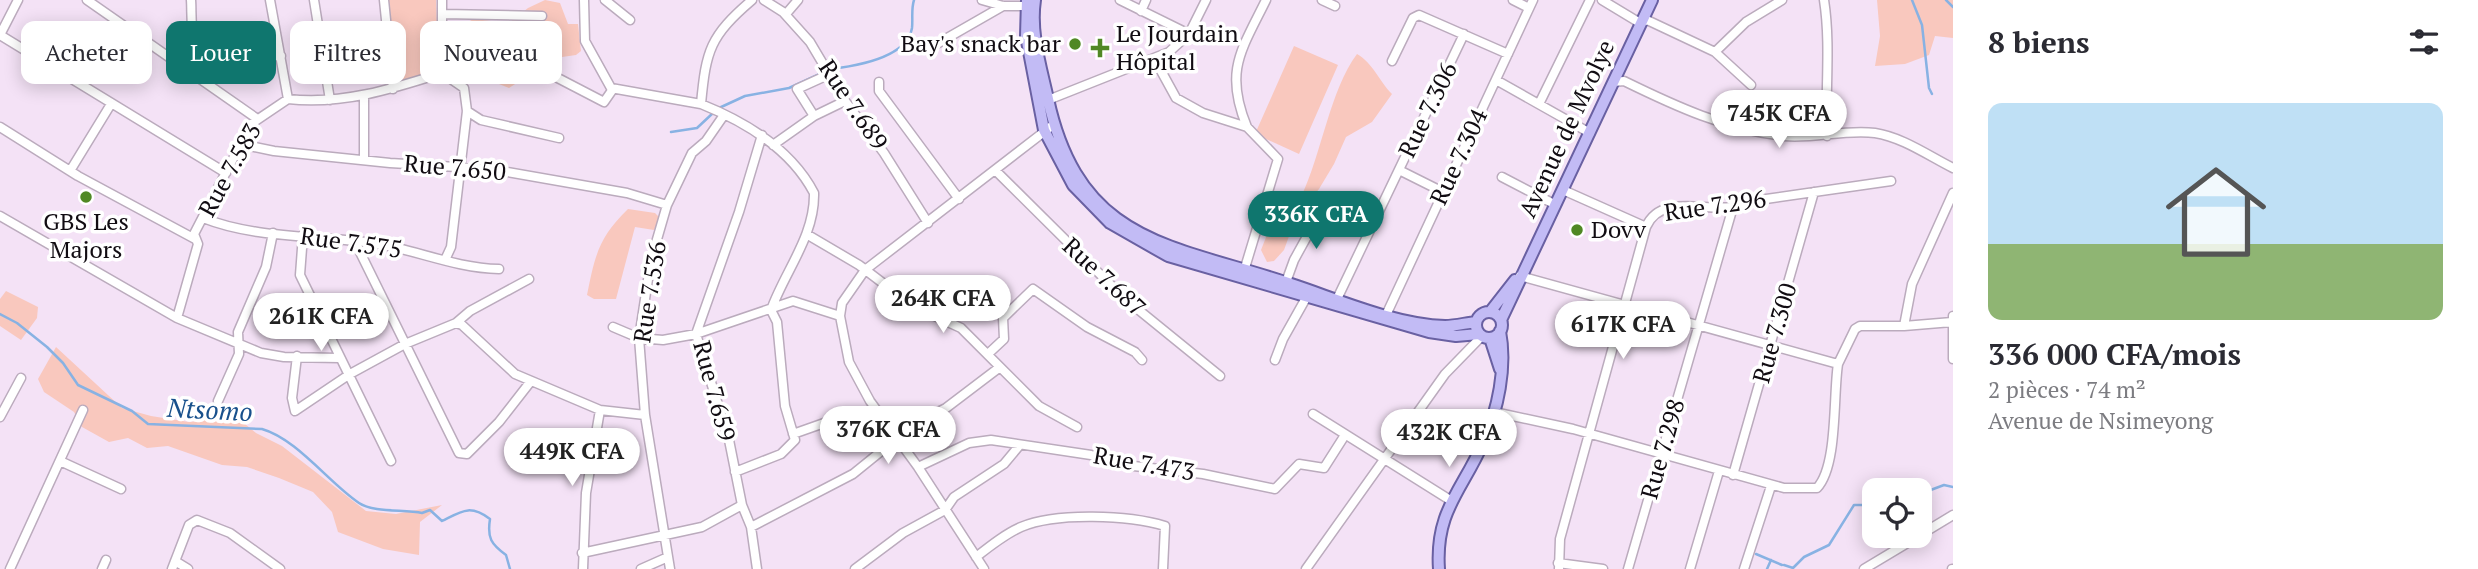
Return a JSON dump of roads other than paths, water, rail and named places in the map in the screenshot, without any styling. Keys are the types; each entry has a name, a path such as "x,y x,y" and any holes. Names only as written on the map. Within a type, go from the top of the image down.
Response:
{"main road":[{"name":"Avenue de Mvolye","path":"1501,326 1520,276 1652,0"},
{"path":"1029,2 1048,100 1049,128 1078,180 1115,218 1158,244 1244,271 1429,325 1482,333"},
{"path":"1029,2 1026,36 1049,128 1073,185 1091,206 1121,231 1168,256 1429,332 1456,336 1482,333 1501,326"},
{"name":"Avenue de Mvolye","path":"1482,333 1480,315 1490,312 1520,276"},
{"path":"1438,569 1440,536 1450,500 1482,444 1494,412 1503,351 1501,326 1490,312"},
{"path":"1482,333 1500,371"}],"street":[{"path":"18,0 0,35 226,173"},
{"path":"87,0 256,118"},
{"path":"191,0 194,37 204,50 224,57 281,56"},
{"path":"270,0 288,99 330,100 393,89 420,80"},
{"path":"314,0 330,100"},
{"path":"384,0 393,89"},
{"path":"442,0 443,21"},
{"path":"584,0 585,41 613,89"},
{"path":"605,0 630,20"},
{"path":"701,104 705,59 726,22 752,0"},
{"name":"Rue 7.689","path":"764,0 786,14 810,42 845,101 884,152 928,223"},
{"path":"786,14 798,0"},
{"path":"982,0 1003,6"},
{"path":"1120,0 1189,34"},
{"path":"1141,10 1146,0"},
{"path":"1048,100 1175,48 1189,34 1206,0"},
{"path":"1244,271 1279,159 1247,127 1239,108 1235,69 1266,0"},
{"path":"1322,0 1335,6"},
{"path":"1513,0 1531,4"},
{"path":"1540,102 1591,0"},
{"path":"1601,0 1640,23 1647,20 1715,52 1751,85"},
{"path":"1715,52 1746,22 1782,0"},
{"path":"1824,0 1828,30 1825,93 1827,136"},
{"path":"936,45 1003,6 1029,2"},
{"name":"Rue 7.304","path":"1387,313 1531,4"},
{"path":"443,13 542,16"},
{"path":"1392,61 1412,18 1419,15 1508,54"},
{"name":"Rue 7.306","path":"1337,299 1464,34"},
{"path":"1154,58 1176,98 1203,113 1247,127"},
{"path":"814,116 797,89 830,74"},
{"path":"1496,80 1540,102 1590,133"},
{"path":"1613,82 1624,80 1682,109 1714,121 1778,135 1879,134 1953,168"},
{"path":"562,81 604,102 613,89"},
{"path":"879,82 879,91 959,199"},
{"path":"445,260 452,247 458,167 467,111 464,88 458,84"},
{"path":"613,89 701,104 724,115 762,135 774,145 793,162 814,193 808,234 780,286 771,310 777,322 785,406 790,432 795,440 781,454 735,472"},
{"path":"364,95 364,160"},
{"name":"Rue 7.583","path":"177,318 198,244 194,234 256,118 288,99"},
{"path":"774,145 814,116 845,101"},
{"path":"71,171 111,104"},
{"path":"467,111 481,120 559,138"},
{"name":"Rue 7.536","path":"670,569 645,415 639,338 652,260 667,205 686,163 724,115"},
{"path":"0,127 71,171 195,239"},
{"path":"971,569 983,567 918,467 897,441 849,362 840,316 842,303 849,288 865,270 1049,128"},
{"name":"Rue 7.659","path":"757,569 751,527 742,505 721,413 708,381 696,334 739,212 762,135"},
{"name":"Rue 7.650","path":"240,144 364,160 502,171 627,193 667,205"},
{"name":"Rue 7.687","path":"995,170 1124,298 1220,376"},
{"path":"1399,170 1443,192"},
{"path":"1503,177 1556,205"},
{"name":"Rue 7.296","path":"1558,566 1560,539 1591,434 1624,305 1646,227 1655,213 1663,209 1733,207 1891,181"},
{"path":"1563,190 1646,227"},
{"name":"Rue 7.300","path":"1734,475 1814,192"},
{"path":"1904,326 1913,284 1953,193"},
{"name":"Rue 7.298","path":"1628,569 1733,207"},
{"path":"1286,282 1294,260 1321,211 1331,208 1342,214"},
{"path":"0,216 177,318 239,341 261,353 339,358"},
{"name":"Rue 7.575","path":"203,218 230,228 371,243 445,260 461,267 499,270"},
{"path":"218,401 239,354 239,332 266,267 272,233"},
{"path":"808,234 865,270 913,306 961,328 989,353 1039,407 1077,427"},
{"path":"303,235 300,275 391,461"},
{"path":"355,243 459,453 467,454 499,422 531,381"},
{"path":"1520,276 1838,364"},
{"path":"297,356 292,398 295,411 350,374 405,344 456,323 480,306 529,279"},
{"path":"989,353 1004,339 1003,318 1033,289 1087,327 1136,352 1142,360"},
{"path":"1275,360 1283,339 1306,298"},
{"path":"613,327 639,338 663,340 696,334 793,301 840,316"},
{"path":"1494,412 1591,434 1771,486 1808,490 1817,488 1824,481 1838,364 1855,329 1860,326 1904,326 1952,319 1953,359"},
{"path":"456,323 462,325 503,365 531,381 600,410 645,415"},
{"path":"1307,569 1445,374 1482,333"},
{"path":"751,527 853,474 916,423 946,408 1000,367"},
{"path":"0,417 21,378"},
{"path":"10,569 83,410"},
{"path":"583,569 589,467 600,410"},
{"path":"1313,414 1382,460 1450,500"},
{"path":"793,433 827,422"},
{"name":"Rue 7.473","path":"918,467 969,443 991,440 1091,455 1125,465 1203,474 1275,489 1299,464 1320,470 1324,468 1345,435"},
{"path":"855,569 903,533 945,510 954,497 1004,464 1018,446"},
{"path":"60,461 121,489"},
{"path":"1690,569 1719,471"},
{"path":"1744,569 1771,486"},
{"path":"582,553 702,527 742,505"},
{"path":"1932,527 1953,514"},
{"path":"976,557 1021,527 1040,521 1096,518 1147,520 1165,526 1163,569"},
{"path":"188,569 173,565 189,525 197,520 230,533 280,569"},
{"path":"1864,569 1898,548"},
{"path":"641,569 668,557"},
{"path":"1558,566 1603,569"}],"waterway":[{"path":"831,69 879,59 901,47 912,28 914,0"},
{"path":"1912,0 1922,25 1929,88 1932,94"},
{"path":"1946,0 1953,7"},
{"path":"719,108 745,96 789,88 824,72"},
{"path":"671,132 697,128 713,113"},
{"name":"Ntsomo","path":"0,314 17,323 47,347 63,363 78,385 132,411 148,424 262,429 288,442 365,506 422,513 430,510 442,521 471,510 483,514 490,519 491,540 506,555 510,569"},
{"path":"1932,490 1944,485 1953,487"},
{"path":"1784,565 1793,568 1804,557 1829,545 1854,505 1862,505"},
{"path":"1756,554 1782,565"},
{"path":"1767,569 1771,560"}],"place":[{"name":"Bay's snack bar","path":"1075,44"},
{"name":"Le Jourdain Hôpital","path":"1100,48"},
{"name":"GBS Les Majors","path":"86,197"},
{"name":"Dovv","path":"1577,230"}]}
